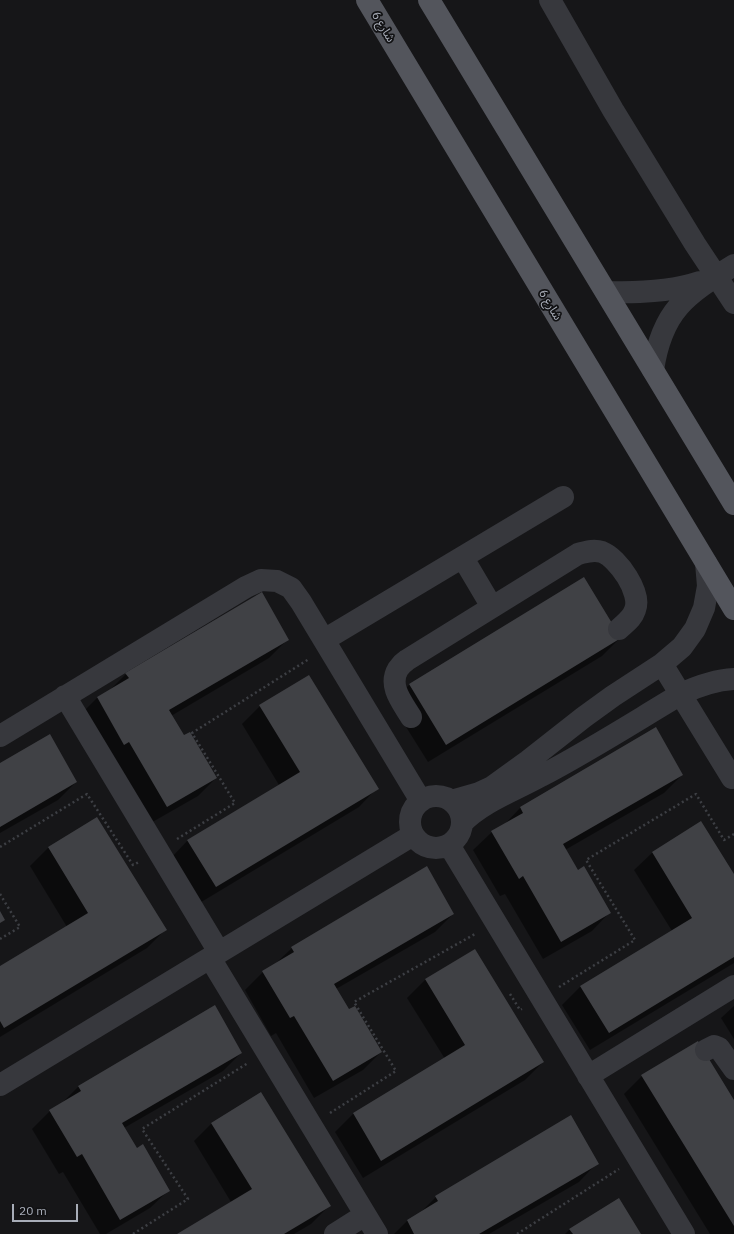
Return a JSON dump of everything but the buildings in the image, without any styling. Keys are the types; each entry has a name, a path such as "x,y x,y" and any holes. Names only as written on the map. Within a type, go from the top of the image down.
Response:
{"main road":[{"name":"شارع 6","path":"367,0 734,609"},
{"path":"429,0 734,504"}],"street":[{"path":"550,0 613,110 695,244 725,270 734,303"},
{"path":"606,292 629,293 674,289 695,283 725,270"},
{"path":"653,370 662,332 672,314 684,299 700,286 725,270"},
{"path":"326,643 563,497"},
{"path":"411,717 396,693 394,680 398,668 407,660 578,554 589,551 601,552 612,558 621,567 637,600 636,610 630,620 619,629"},
{"path":"463,558 492,607"},
{"path":"451,801 479,793 492,787 596,708 662,664 682,647 695,629 704,608 708,586 706,563"},
{"path":"0,736 246,586 261,580 277,580 291,588 301,602 421,801"},
{"path":"662,664 732,778"},
{"path":"462,823 484,804 540,776 681,694 700,685 721,679 734,679"},
{"path":"65,696 158,851 214,955 311,1125 377,1234"},
{"path":"431,797 441,797 451,801 459,811 462,823 460,832 456,839 449,845 439,848 429,848 420,843 413,835 410,826 410,816 414,808 421,801 431,797"},
{"path":"0,1085 413,835"},
{"path":"449,845 684,1234"},
{"path":"588,1076 734,986"},
{"path":"706,1050 714,1046 719,1048 734,1069"},
{"path":"335,1234 365,1215"}],"path":[{"path":"0,847 87,794 133,865 236,803 192,733 326,643"},
{"path":"508,989 520,1010 635,940 586,860 696,794 724,840 734,834"},
{"path":"0,894 20,927 0,939"},
{"path":"311,1125 396,1071 354,1002 475,934 479,941"},
{"path":"133,1234 188,1199 142,1129 252,1060"},
{"path":"517,1234 638,1156"}]}
